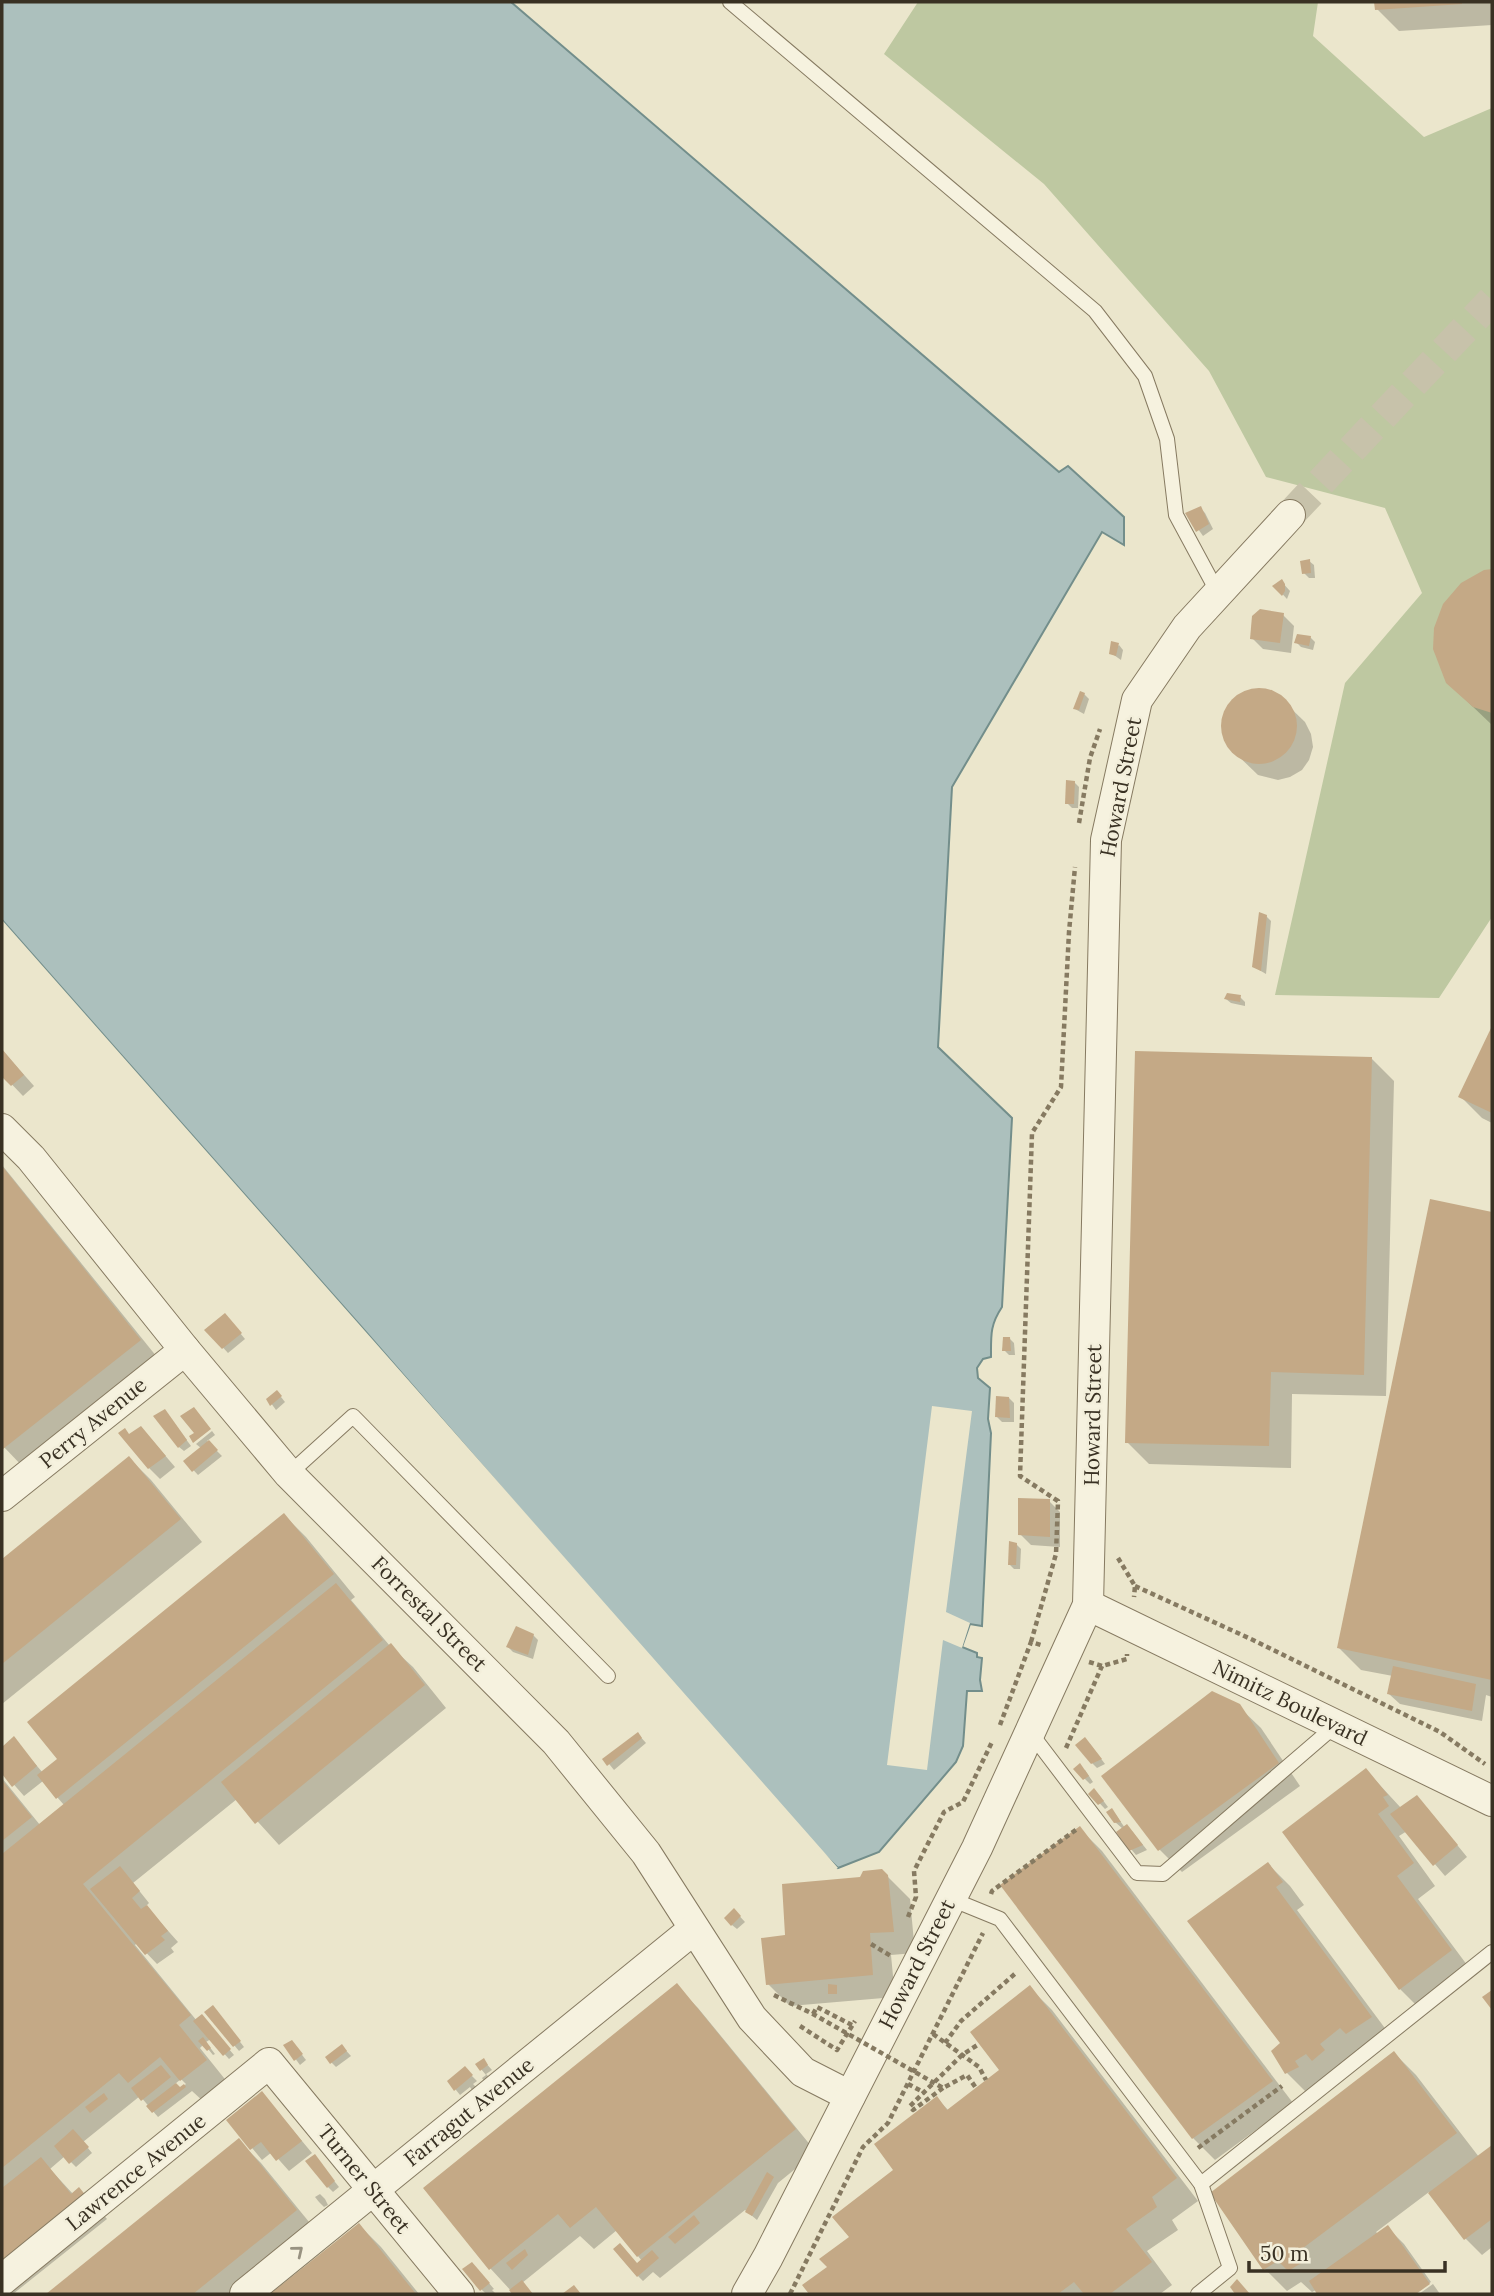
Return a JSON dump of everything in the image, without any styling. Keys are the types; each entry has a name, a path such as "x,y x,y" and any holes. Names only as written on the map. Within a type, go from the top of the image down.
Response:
{"street":[{"name":"Howard Street","path":"747,2294 951,1899 1088,1605 1106,840 1137,700 1187,627 1290,515"},
{"name":"Forrestal Street","path":"2,1129 31,1158 184,1350 289,1474 556,1742 646,1853 667,1871 694,1929 752,2018 803,2072 850,2096"},
{"name":"Perry Avenue","path":"8,1487 184,1350"},
{"name":"Nimitz Boulevard","path":"1088,1605 1492,1801"},
{"name":"Farragut Avenue","path":"245,2294 694,1929"},
{"name":"Turner Street","path":"269,2063 459,2294"},
{"name":"Lawrence Avenue","path":"2,2280 269,2063"}],"lane":[{"path":"730,2 1095,312 1145,376 1167,439 1176,515 1218,593"},
{"path":"289,1474 353,1416 608,1675"},
{"path":"1030,1732 1137,1873 1163,1874 1336,1726"},
{"path":"951,1899 1000,1919 1201,2183 1230,2268 1198,2294"},
{"path":"1201,2183 1492,1952"}],"path":[{"path":"1135,1586 1253,1640 1440,1732 1492,1768"},
{"path":"999,1727 1031,1642 1043,1646"},
{"path":"1063,1754 1102,1666 1079,1658"},
{"path":"906,1920 916,1897 914,1871 944,1812 963,1802 993,1739"},
{"path":"990,1903 992,1891 1077,1829"},
{"path":"992,1891 1000,1902"},
{"path":"790,2294 863,2147 888,2123 985,1927"},
{"path":"871,1944 892,1956"},
{"path":"885,1968 897,1944"},
{"path":"945,2043 961,2021 1024,1966"},
{"path":"780,2004 774,1995 813,2014 943,2088"},
{"path":"813,2014 817,2007 852,2025"},
{"path":"791,2020 837,2050 859,2013"},
{"path":"933,2034 979,2067 986,2080"},
{"path":"976,2088 967,2075 943,2088 913,2110 910,2106 962,2055 979,2044"},
{"path":"908,2084 925,2093"},
{"path":"1192,2152 1282,2086"}],"green space":[{"path":"918,2 1318,2 1313,36 1424,137 1492,108 1492,917 1439,998 1275,995 1345,683 1422,593 1385,508 1266,477 1209,371 1044,184 884,54"}],"shaded area":[{"path":"2,2 511,2 1059,472 1068,466 1124,517 1124,545 1102,532 952,787 938,1047 1012,1118 1002,1307 992,1330 991,1357 983,1359 977,1368 978,1378 990,1388 988,1419 991,1433 982,1626 970,1624 962,1647 982,1658 982,1691 967,1691 963,1746 956,1762 879,1852 838,1868 803,1834 365,1331 2,920"}],"pier":[{"path":"2,920 838,1868 834,1869 800,1836 363,1334 2,926"},
{"path":"932,1406 972,1411 946,1612 970,1623 962,1648 943,1640 927,1770 887,1765"}],"building":[{"path":"1374,2 1462,2 1462,4 1375,10"},
{"path":"1201,506 1209,524 1196,532 1185,513"},
{"path":"1310,559 1311,573 1302,574 1300,561"},
{"path":"1492,569 1492,713 1473,707 1446,683 1433,649 1434,628 1443,604 1461,583 1484,570"},
{"path":"1282,579 1285,591 1282,596 1272,586"},
{"path":"1260,609 1284,613 1280,643 1250,639 1252,616"},
{"path":"1297,634 1311,636 1309,646 1294,643"},
{"path":"1111,641 1119,643 1116,656 1109,654"},
{"path":"1259,688 1273,691 1286,699 1294,712 1297,726 1294,740 1286,753 1273,761 1259,764 1245,761 1232,753 1224,740 1221,726 1224,712 1232,699 1245,691"},
{"path":"1080,691 1085,693 1079,710 1073,709"},
{"path":"1066,780 1075,781 1074,804 1065,804"},
{"path":"1259,912 1267,915 1261,971 1252,967"},
{"path":"1227,993 1241,995 1240,1002 1224,999"},
{"path":"1492,1026 1492,1113 1458,1097"},
{"path":"2,1049 24,1075 11,1086 2,1077"},
{"path":"1135,1051 1372,1057 1364,1375 1271,1372 1269,1446 1125,1443"},
{"path":"2,1166 141,1340 3,1449 2,1448"},
{"path":"1430,1199 1492,1212 1492,1680 1337,1648"},
{"path":"225,1313 242,1333 222,1349 204,1330"},
{"path":"1003,1337 1010,1337 1011,1351 1002,1351"},
{"path":"277,1390 282,1396 270,1406 266,1399"},
{"path":"996,1396 1009,1397 1010,1418 995,1417"},
{"path":"194,1407 211,1429 193,1443 189,1436 194,1433 180,1416"},
{"path":"165,1409 187,1440 178,1448 153,1416"},
{"path":"141,1426 166,1456 148,1469 118,1433 125,1428 129,1434"},
{"path":"209,1440 218,1450 192,1472 183,1461"},
{"path":"129,1456 181,1519 2,1664 2,1559"},
{"path":"1018,1498 1050,1499 1050,1537 1018,1535"},
{"path":"284,1513 334,1574 56,1799 37,1775 57,1759 27,1722"},
{"path":"1009,1541 1017,1543 1016,1565 1008,1565"},
{"path":"336,1583 383,1640 83,1884 191,2015 179,2025 207,2060 180,2081 160,2057 128,2083 119,2073 2,2168 2,1854"},
{"path":"516,1626 534,1634 528,1655 506,1647"},
{"path":"391,1643 425,1685 255,1824 221,1782"},
{"path":"1393,1666 1476,1684 1472,1711 1387,1694"},
{"path":"1212,1691 1240,1704 1279,1763 1158,1851 1101,1776"},
{"path":"638,1732 642,1738 607,1766 602,1759"},
{"path":"14,1736 37,1766 12,1787 2,1774 2,1747"},
{"path":"1085,1737 1102,1759 1091,1764 1075,1745"},
{"path":"1080,1763 1089,1776 1083,1780 1073,1769"},
{"path":"1366,1768 1388,1795 1383,1797 1389,1806 1378,1814 1414,1863 1397,1876 1452,1950 1399,1990 1282,1832"},
{"path":"2,1780 32,1817 2,1841"},
{"path":"1094,1788 1104,1801 1098,1805 1088,1794"},
{"path":"1417,1795 1458,1845 1433,1866 1390,1814"},
{"path":"1112,1808 1121,1822 1114,1823 1106,1812"},
{"path":"1127,1824 1143,1845 1129,1851 1116,1832"},
{"path":"1080,1826 1273,2081 1192,2139 1000,1885"},
{"path":"1268,1862 1283,1882 1276,1887 1372,2017 1346,2034 1340,2028 1320,2044 1325,2050 1312,2061 1306,2054 1295,2061 1299,2067 1285,2074 1271,2051 1280,2043 1187,1921"},
{"path":"120,1866 140,1891 132,1898 141,1909 147,1905 168,1931 161,1936 165,1940 145,1955 90,1889"},
{"path":"882,1869 888,1875 894,1932 870,1933 873,1975 766,1985 761,1938 785,1935 782,1884 860,1877 863,1871"},
{"path":"734,1908 741,1916 731,1926 724,1918"},
{"path":"677,1983 796,2129 637,2257 596,2207 570,2228 558,2214 489,2270 423,2188"},
{"path":"828,1984 837,1985 837,1994 828,1994"},
{"path":"1030,1985 1177,2178 1152,2197 1157,2207 1126,2229 1152,2262 1110,2294 1084,2294 1074,2282 1058,2294 809,2294 802,2285 827,2267 819,2259 849,2237 832,2217 893,2170 874,2144 937,2096 947,2110 999,2070 970,2032"},
{"path":"1492,1990 1492,2010 1482,1997"},
{"path":"213,2005 241,2041 233,2047 204,2012"},
{"path":"202,2014 231,2049 223,2056 193,2021"},
{"path":"203,2037 211,2048 207,2051 198,2041"},
{"path":"292,2040 303,2054 294,2061 283,2045"},
{"path":"342,2044 347,2051 330,2064 325,2057"},
{"path":"1394,2051 1457,2133 1299,2251 1305,2261 1288,2271 1278,2261 1263,2270 1210,2193"},
{"path":"484,2058 488,2065 480,2071 475,2064"},
{"path":"161,2065 171,2077 141,2101 131,2088"},
{"path":"465,2066 473,2075 454,2091 447,2081"},
{"path":"176,2083 180,2087 184,2084 186,2087 152,2113 146,2106"},
{"path":"262,2091 302,2141 276,2161 261,2142 250,2150 226,2120"},
{"path":"104,2093 108,2099 90,2113 85,2107"},
{"path":"73,2129 89,2147 69,2164 54,2146"},
{"path":"239,2138 297,2210 193,2294 46,2294"},
{"path":"1492,2145 1492,2219 1464,2240 1428,2193"},
{"path":"315,2154 335,2181 327,2188 305,2161"},
{"path":"41,2157 71,2194 79,2187 87,2197 2,2264 2,2188"},
{"path":"767,2172 774,2177 752,2216 745,2212"},
{"path":"694,2215 700,2223 675,2244 668,2237"},
{"path":"359,2223 416,2294 270,2294"},
{"path":"1388,2225 1430,2284 1416,2294 1317,2294 1309,2281"},
{"path":"620,2243 637,2263 652,2250 659,2258 637,2277 613,2249"},
{"path":"525,2249 528,2255 512,2270 506,2263"},
{"path":"472,2262 490,2283 480,2291 462,2269"},
{"path":"1237,2279 1250,2294 1235,2294 1230,2287"},
{"path":"522,2280 533,2294 512,2294 509,2290"},
{"path":"574,2285 581,2294 562,2294"}],"tunnel":[{"path":"1290,515 1492,300"}]}
